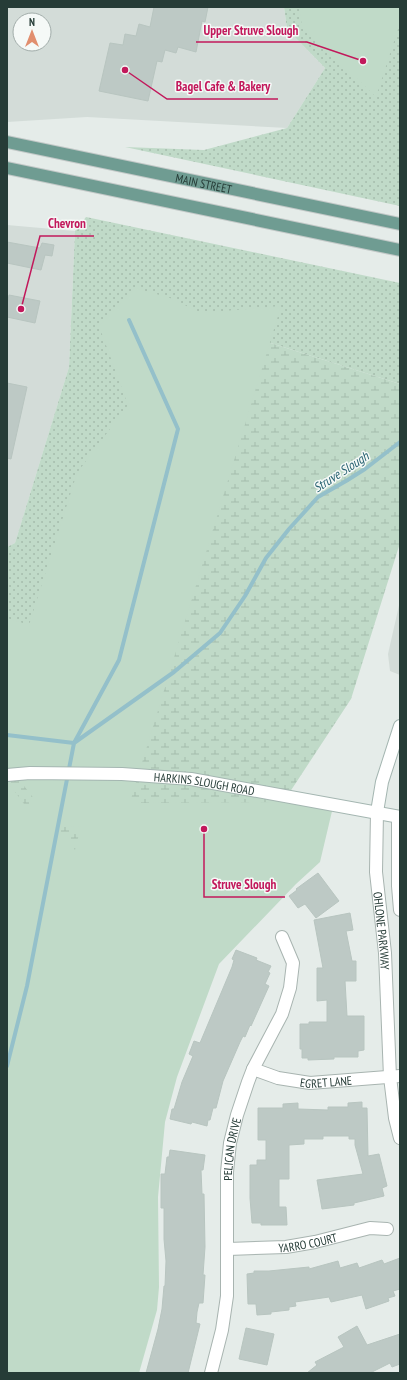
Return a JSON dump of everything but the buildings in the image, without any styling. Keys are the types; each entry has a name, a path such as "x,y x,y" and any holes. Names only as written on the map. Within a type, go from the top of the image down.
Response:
{"main road":[{"name":"MAIN STREET","path":"7,142 400,224"},
{"path":"7,168 400,250"}],"street":[{"name":"OHLONE PARKWAY","path":"400,726 382,782 377,812 376,872 385,953 395,1076 395,1118 400,1138"},
{"name":"HARKINS SLOUGH ROAD","path":"7,775 30,773 122,774 191,779 377,812 399,814"},
{"name":"OHLONE PARKWAY","path":"399,814 398,886 400,910"},
{"name":"PELICAN DRIVE","path":"212,1373 226,1308 228,1249 227,1172 230,1143 239,1108 253,1069 282,1014 290,988 293,963 282,937"},
{"name":"EGRET LANE","path":"253,1069 278,1078 310,1083 329,1083 395,1076"},
{"name":"YARRO COURT","path":"228,1249 286,1247 315,1242 370,1228 387,1229"}],"shaded area":[{"path":"7,7 284,7 287,29 325,68 287,128 87,117 7,122"},
{"path":"7,225 75,231 69,367 15,543 7,547"},
{"path":"400,601 400,675 390,671 388,654"}],"green space":[{"path":"284,7 400,7 400,206 125,147 204,150 287,128 325,68 287,29"},
{"path":"299,7 400,7 400,23 376,97 302,26"},
{"path":"86,217 400,283 400,384 245,335 48,650 7,634 7,547 15,543 69,367 75,231"},
{"name":"Struve Slough","path":"135,288 170,298 201,313 281,306 131,799 133,803 281,802 333,807 320,862 296,884 219,964 177,1077 165,1122 158,1197 159,1287 157,1310 139,1373 7,1373 7,781 24,804 34,804 35,800 7,764 7,618 29,625 77,473 128,405 99,326","holes":["81,826 75,850 56,831 57,827"]},
{"name":"Struve Slough","path":"245,335 400,384 400,543 351,699 261,836 7,1373 7,634 47,650"}],"waterway":[{"path":"7,735 74,743 119,660 178,429 129,320"},
{"name":"Struve Slough","path":"7,1066 27,986 74,743 174,672 220,633 245,596 266,558 289,529 318,497 365,469 400,442"}],"place":[{"name":"Upper Struve Slough","path":"363,61"},
{"name":"Bagel Cafe & Bakery","path":"125,70"},
{"name":"Chevron","path":"21,309"},
{"name":"Struve Slough","path":"204,829"}]}
